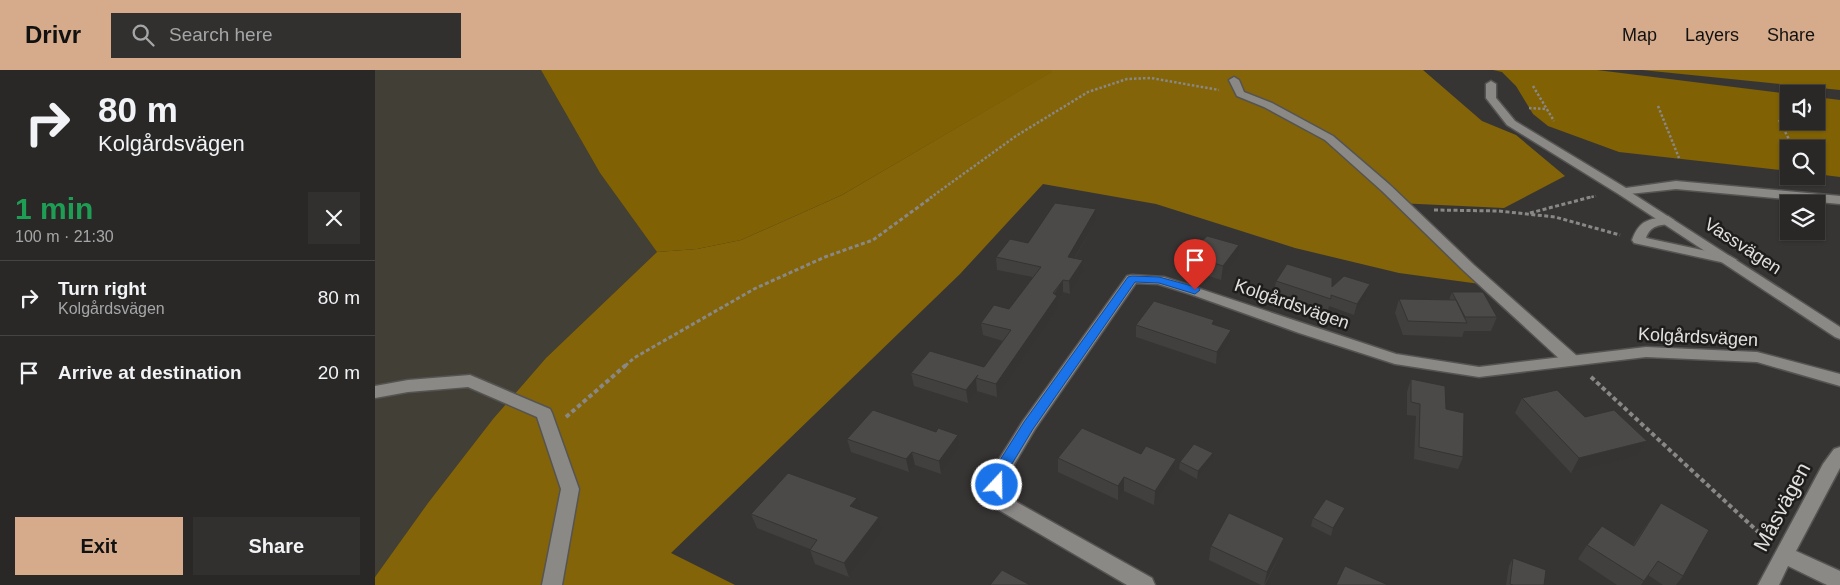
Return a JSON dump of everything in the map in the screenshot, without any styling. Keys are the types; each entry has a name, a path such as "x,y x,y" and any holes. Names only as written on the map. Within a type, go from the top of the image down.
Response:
{"street":[{"path":"1234,80 1240,94 1268,105 1329,138 1571,360"},
{"name":"Vassvägen","path":"1491,84 1491,98 1511,123 1624,192 1840,334"},
{"path":"1624,192 1676,185 1840,200"},
{"path":"1667,220 1643,228 1639,240 1730,260"},
{"name":"Kolgårdsvägen","path":"1145,585 994,498 1000,472 1019,441 1132,279 1159,280 1195,290 1304,330 1395,359 1479,372 1646,352 1757,358 1840,380"},
{"path":"375,392 408,386 470,381 544,413 570,489 552,585"},
{"name":"Måsvägen","path":"1767,585 1829,469 1840,454"},
{"path":"1784,554 1840,581"}],"path":[{"path":"550,431 634,358 701,318 755,289 825,257 873,240 1016,136 1088,92 1127,79 1151,78 1240,94"},
{"path":"1533,86 1554,121"},
{"path":"1658,106 1679,158"},
{"path":"1529,108 1547,109"},
{"path":"1779,120 1789,140"},
{"path":"1527,214 1581,199 1624,192"},
{"path":"1409,210 1499,211 1555,217 1639,240"},
{"path":"1571,360 1784,554"}],"shaded area":[{"path":"375,70 541,70 600,173 657,252 546,358 493,419 428,503 375,577"},
{"path":"541,70 1051,70 1052,72 842,195 741,240 697,249 657,252 600,173"},
{"path":"1051,70 1423,70 1482,121 1516,135 1565,176 1504,208 1397,203 1480,284 1399,273 1295,248 1156,204 1043,184 960,274 671,553 735,585 375,585 375,577 428,503 493,419 546,358 657,252 697,249 741,240 842,195 1051,72"},
{"path":"1493,70 1597,70 1780,93 1780,130 1825,130 1825,98 1840,100 1840,177 1825,175 1825,140 1780,140 1780,170 1619,152 1548,126 1533,114 1516,86 1502,72"},
{"path":"1642,70 1840,70 1840,90 1825,88 1825,85 1790,85"}],"building":[{"path":"1055,203 1096,209 1068,257 1083,260 1069,281 1063,280 1053,293 1057,296 996,384 976,378 978,375 966,390 911,373 930,351 984,367 1011,330 981,323 994,305 1009,309 1041,267 996,257 1010,239 1028,243"},
{"path":"1207,236 1239,245 1223,266 1189,255"},
{"path":"1287,264 1332,278 1332,287 1344,276 1370,284 1357,304 1331,295 1331,299 1276,281"},
{"path":"1452,292 1483,292 1497,317 1465,317"},
{"path":"1399,299 1456,300 1467,323 1408,321"},
{"path":"1154,301 1214,320 1212,324 1231,330 1217,352 1136,325"},
{"path":"1411,379 1445,386 1446,409 1464,413 1463,457 1419,447 1420,404 1411,402"},
{"path":"1557,390 1585,417 1614,410 1647,441 1579,458 1522,398"},
{"path":"873,410 936,432 938,428 958,435 939,461 912,452 906,459 847,439"},
{"path":"1082,428 1141,454 1146,446 1176,459 1155,491 1124,477 1118,486 1058,458"},
{"path":"1194,444 1213,453 1198,471 1180,462"},
{"path":"788,473 857,498 850,506 879,517 844,563 810,550 817,540 751,514"},
{"path":"1326,499 1345,508 1333,528 1313,518"},
{"path":"1661,503 1709,530 1683,576 1658,561 1644,581 1587,545 1602,526 1634,546"},
{"path":"1229,513 1284,538 1267,572 1211,546"},
{"path":"1513,558 1546,570 1544,585 1510,584"},
{"path":"1345,566 1388,585 1336,585"},
{"path":"1002,570 1030,585 990,585"}],"route":[{"path":"997,485 1000,472 1029,425 1132,279 1159,280 1195,290"}]}
